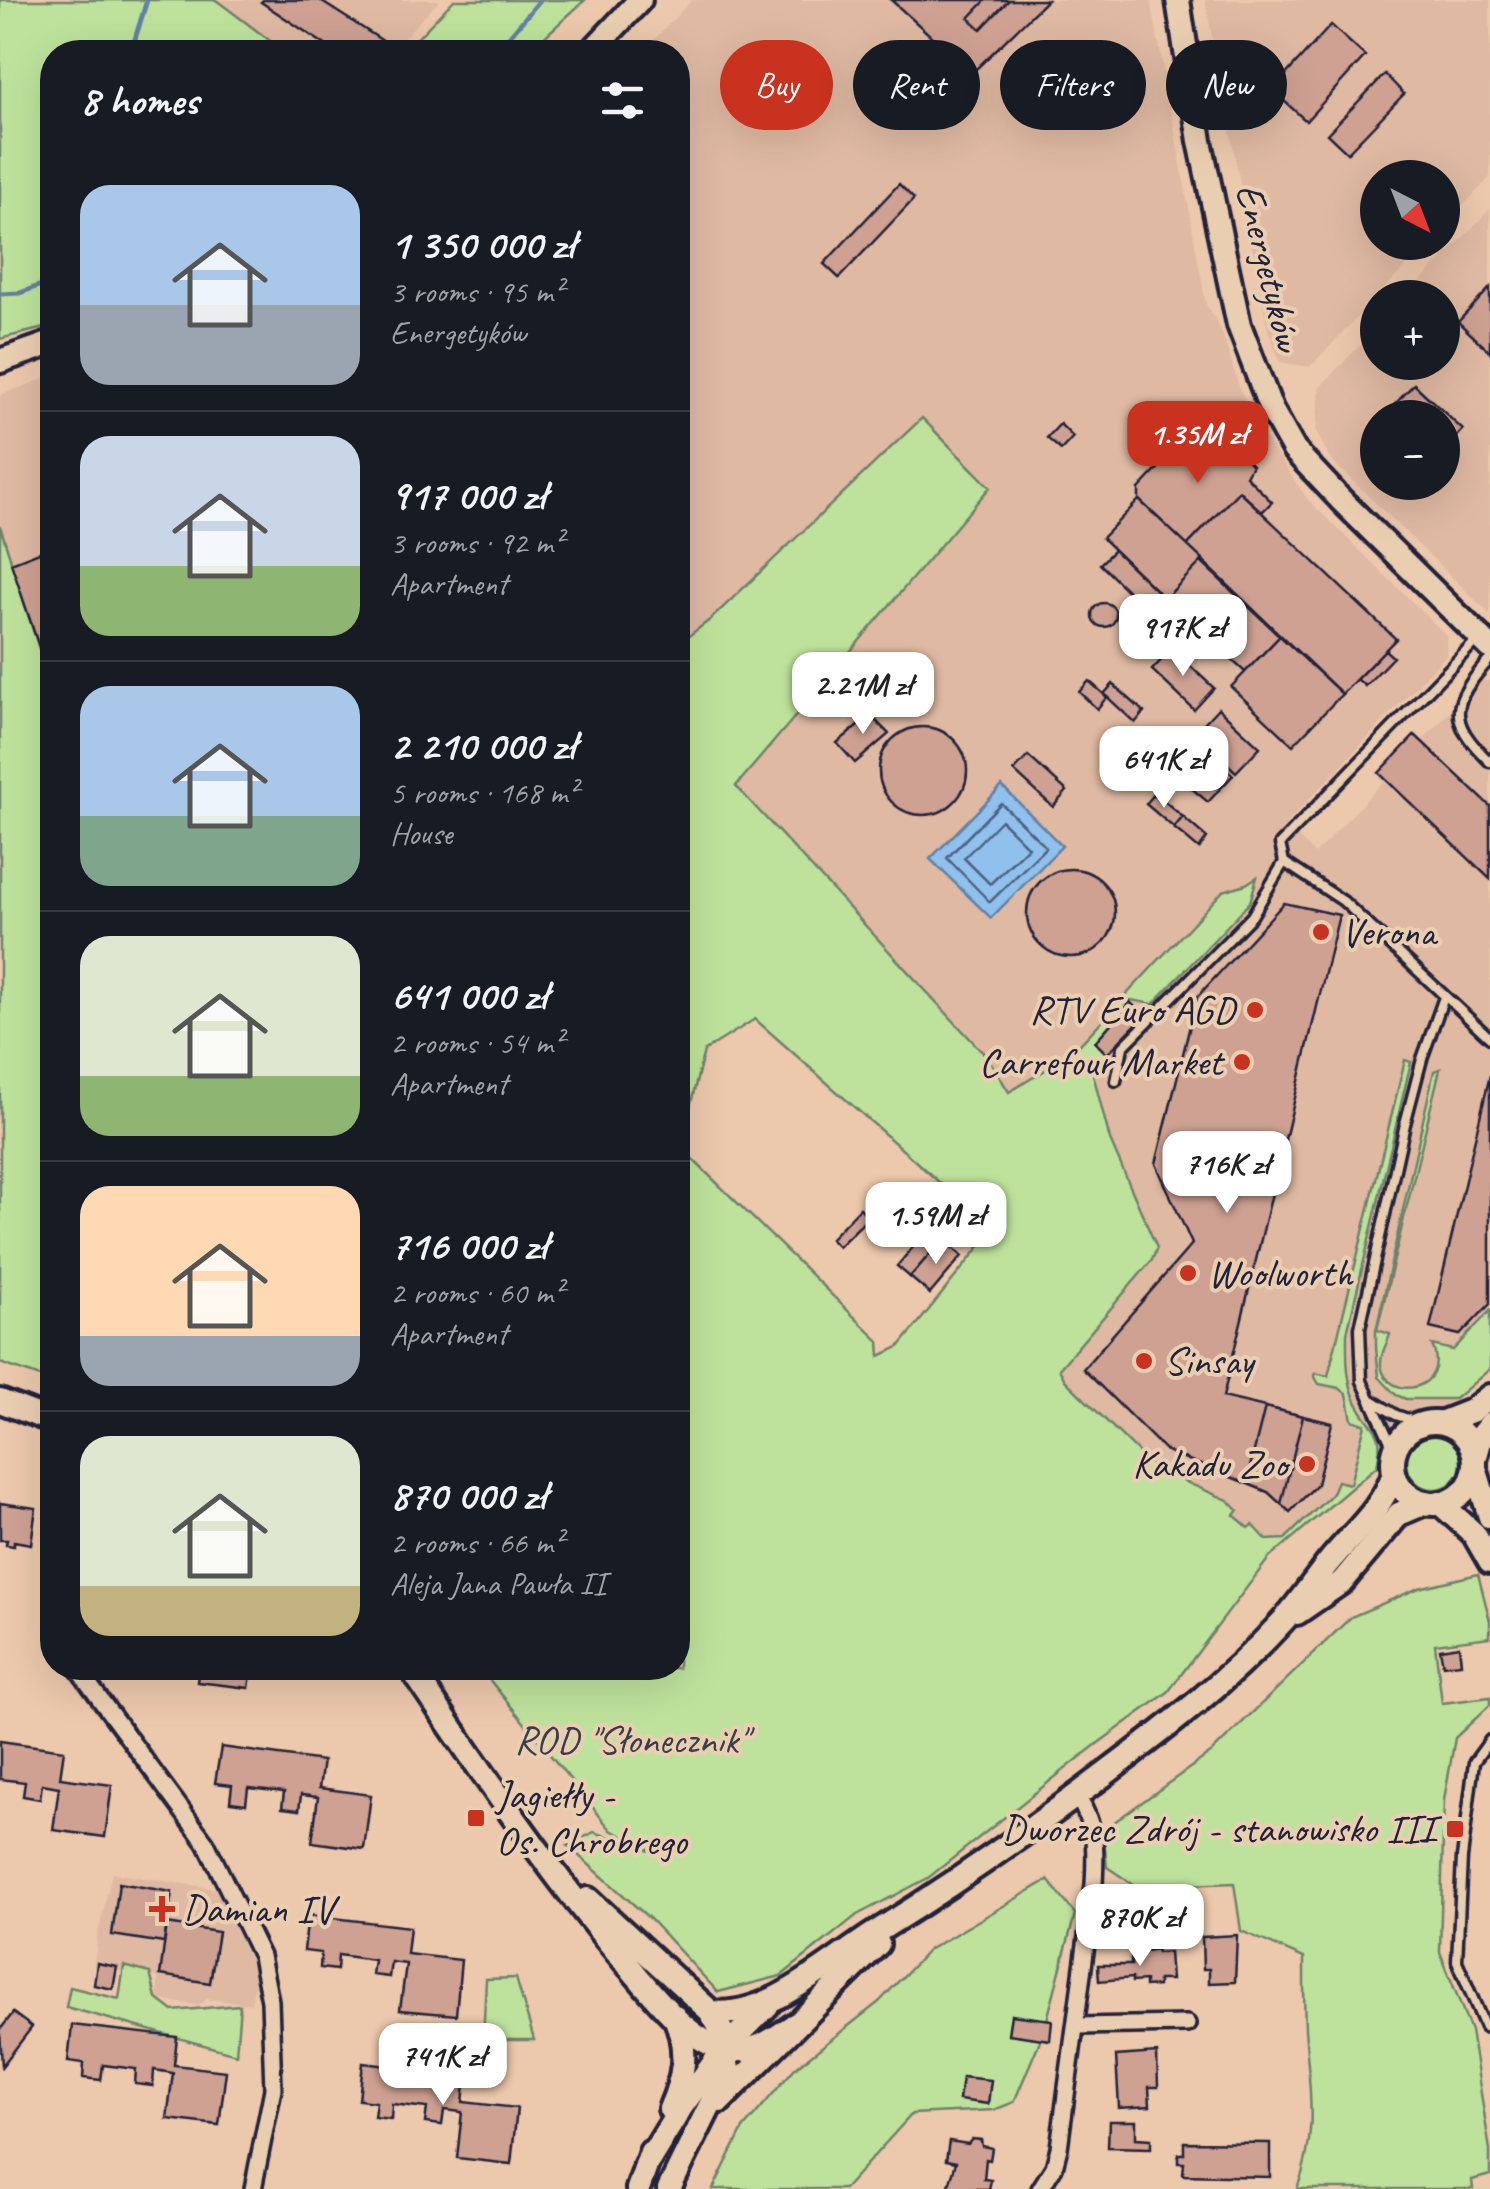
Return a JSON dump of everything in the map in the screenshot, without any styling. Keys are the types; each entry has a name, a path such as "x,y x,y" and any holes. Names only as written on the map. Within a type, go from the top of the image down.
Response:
{"street":[{"path":"602,40 640,0"},
{"name":"Energetyków","path":"1178,0 1200,141 1239,326 1271,409 1294,450 1485,642"},
{"path":"0,361 40,347"},
{"path":"1281,1623 1378,1508 1404,1434 1471,1410 1490,1396"},
{"path":"0,1401 40,1416"},
{"path":"1432,1423 1463,1433 1472,1445 1490,1516"},
{"path":"711,2012 748,2010 777,1996 913,1910 1158,1735 1281,1623 1342,1582 1399,1514 1455,1498 1466,1488 1482,1434 1490,1424"},
{"path":"1394,1462 1405,1492 1433,1503 1474,1534 1490,1562"},
{"path":"86,1680 206,1843 261,1956 270,2001 273,2089 253,2189"},
{"path":"419,1680 570,1898 675,2017 707,2042 724,2049 750,2051 794,2024"},
{"path":"1040,2189 1054,2167 1059,2148 1078,2026 1096,1846 1092,1820 1077,1796"},
{"path":"518,1826 580,1892 711,2012 722,2032 728,2069 668,2189"},
{"path":"703,2120 794,2024 913,1910"},
{"path":"646,2164 724,2049 777,1996"},
{"path":"638,2189 684,2068 683,2036 675,2017"},
{"path":"1078,2026 1187,2024"}],"lane":[{"path":"1116,1081 1124,1047 1252,916 1284,862 1280,844 1485,642"},
{"path":"1490,659 1465,687 1458,718 1467,740 1490,762"},
{"path":"1284,862 1344,901 1490,1038"},
{"path":"1394,1462 1360,1369 1362,1311 1405,1124 1444,997"},
{"path":"1372,1400 1396,1415 1432,1423"},
{"path":"1490,1740 1474,1762 1462,1858 1458,1960 1485,2027 1490,2029"}],"shaded area":[{"path":"216,0 440,0 402,40 269,40"},
{"path":"692,0 891,0 936,40 853,40 853,130 980,130 980,64 1000,45 1000,130 1146,130 1146,40 1005,40 1047,0 1151,0 1166,83 1166,130 1175,130 1206,304 1221,330 1256,424 1308,500 1446,635 1446,655 1285,825 1315,854 1479,681 1490,681 1490,1369 1269,1558 1147,1481 1037,1371 1069,1055 1009,1092 988,1058 736,786 990,487 711,619 690,635 690,40 654,40"},
{"path":"1205,0 1490,0 1490,177 1460,209 1460,160 1360,160 1360,260 1412,260 1393,280 1360,280 1360,314 1310,367 1280,362 1268,330 1230,130 1287,130 1287,40 1213,40"},
{"path":"1490,209 1490,614 1372,500 1460,500 1460,400 1360,400 1360,488 1330,459 1316,431 1320,387 1360,345 1360,380 1460,380 1460,280 1422,280 1441,260 1460,260 1460,240"},
{"path":"40,380 40,651 0,526 0,395"},
{"path":"112,1873 217,1889 250,1960 255,1983 251,2004 207,1999 198,2005 158,2000 158,1977 94,1967"}],"green space":[{"path":"0,0 216,0 269,40 40,40 40,329 0,339"},
{"path":"454,0 585,0 541,40 416,40"},
{"name":"ROD \"Słonecznik\"","path":"922,418 990,487 736,786 988,1058 1009,1092 1070,1055 1223,891 1257,877 1250,902 1153,1004 1131,1000 1095,1042 1107,1054 1092,1070 1110,1140 1157,1248 1152,1260 1059,1369 1065,1380 1155,1469 1228,1500 1238,1510 1234,1515 1249,1528 1253,1525 1267,1540 1285,1539 1331,1495 1337,1481 1350,1484 1365,1424 1352,1420 1347,1394 1319,1384 1315,1373 1328,1376 1405,1060 1411,1062 1347,1333 1350,1383 1360,1410 1378,1435 1377,1466 1269,1558 1168,1692 928,1878 857,1915 781,1976 718,1992 650,1919 568,1846 594,1832 659,1854 611,1830 490,1680 690,1680 690,1157 879,1341 880,1356 899,1347 993,1230 755,1019 704,1051 690,1107 690,635"},
{"path":"0,526 40,651 40,1377 0,1363"},
{"path":"1440,1069 1377,1330 1390,1334 1381,1365 1394,1385 1416,1386 1433,1373 1436,1360 1432,1345 1453,1350 1490,1311 1490,1369 1455,1399 1406,1399 1396,1395 1379,1377 1376,1331 1434,1071"},
{"path":"1434,1435 1453,1443 1461,1462 1453,1481 1434,1489 1415,1481 1407,1462 1415,1443"},
{"path":"1478,1574 1490,1637 1435,1644 1442,1703 1490,1697 1490,1705 1455,1738 1444,1800 1440,1952 1471,2031 1490,2150 1490,2175 1472,2180 1473,2189 1297,2189 1310,2128 1304,1958 1241,1931 1234,1883 1137,1887 1107,1867 1103,1830 1212,1752 1351,1617 1419,1588"},
{"path":"1048,1880 1075,1914 1044,2031 1014,2102 994,2110 912,2114 844,2189 713,2189 743,2129 795,2068 879,2002 928,1950"},
{"path":"124,1966 150,1973 156,1998 173,2011 240,2005 236,2054 66,2007 70,1987 119,1999"},
{"path":"516,1978 534,2040 483,2040 486,1979"}],"water":[{"path":"1002,786 1062,846 991,918 930,859"}],"building":[{"path":"319,0 381,40 318,40 261,2"},
{"path":"891,0 1047,0 1006,40 1000,40 1000,46 980,65 980,40 935,40"},
{"path":"986,0 1009,0 981,29 969,18"},
{"path":"1331,25 1365,56 1306,121 1287,104 1287,73"},
{"path":"1385,74 1404,94 1347,153 1327,134"},
{"path":"899,184 914,199 839,278 824,264"},
{"path":"1490,288 1490,352 1460,324"},
{"path":"1414,384 1431,400 1399,400"},
{"path":"1060,424 1073,437 1061,450 1047,438"},
{"path":"1197,431 1213,446 1225,439 1252,465 1246,476 1272,502 1262,512 1239,491 1187,546 1139,500 1139,489 1167,459 1160,453 1167,446 1176,452"},
{"path":"1239,491 1396,639 1342,694 1187,546"},
{"path":"1139,500 1203,560 1165,599 1102,538"},
{"path":"1114,550 1165,599 1151,614 1100,564"},
{"path":"40,552 40,650 11,563"},
{"path":"1201,562 1280,636 1245,672 1165,599"},
{"path":"1104,603 1116,615 1104,627 1092,615"},
{"path":"1280,636 1342,694 1293,745 1231,687"},
{"path":"1172,649 1214,688 1194,710 1152,670"},
{"path":"1385,650 1393,657 1365,686 1357,679"},
{"path":"1089,681 1107,697 1097,709 1079,692"},
{"path":"1113,684 1144,712 1135,723 1104,694"},
{"path":"863,708 889,734 855,763 837,743 864,721 857,713"},
{"path":"1218,708 1260,747 1236,772 1195,733"},
{"path":"923,727 948,734 960,746 967,771 960,796 948,808 923,815 898,808 886,796 879,771 886,746 898,734"},
{"path":"1415,735 1490,806 1490,879 1379,773"},
{"path":"1192,736 1233,775 1208,802 1167,768 1166,763"},
{"path":"1028,756 1067,791 1053,807 1014,771"},
{"path":"1155,793 1183,817 1174,828 1146,804"},
{"path":"1183,817 1207,838 1199,849 1174,828"},
{"path":"1071,869 1096,876 1108,888 1115,913 1108,938 1096,950 1071,957 1046,950 1034,938 1027,913 1034,888 1046,876"},
{"path":"1284,903 1339,915 1223,1397 1332,1423 1317,1484 1290,1512 1268,1492 1166,1451 1083,1369 1192,1244 1156,1164 1197,997"},
{"path":"1130,1002 1144,1016 1107,1054 1095,1042"},
{"path":"1490,1075 1490,1304 1460,1335 1430,1328"},
{"path":"860,1208 869,1217 838,1247 830,1239"},
{"path":"929,1228 943,1239 910,1277 897,1266"},
{"path":"943,1239 962,1256 930,1294 910,1277"},
{"path":"1265,1407 1303,1416 1281,1504 1268,1492 1246,1483"},
{"path":"0,1503 36,1508 31,1544 14,1541 14,1546 6,1545 7,1540 0,1540"},
{"path":"1459,1646 1461,1663 1443,1665 1440,1649"},
{"path":"197,1680 250,1680 249,1688"},
{"path":"0,1741 64,1750 60,1778 112,1785 105,1837 53,1830 59,1787 42,1784 40,1799 23,1796 25,1782 0,1779"},
{"path":"221,1747 323,1761 319,1788 371,1795 364,1849 312,1842 318,1797 301,1795 299,1810 282,1808 284,1792 248,1788 246,1804 230,1802 232,1785 215,1783"},
{"path":"119,1883 172,1892 164,1943 112,1935"},
{"path":"308,1915 410,1927 407,1954 461,1960 456,2015 400,2010 406,1964 391,1962 389,1977 372,1975 374,1960 338,1955 337,1970 320,1968 321,1953 304,1951"},
{"path":"167,1924 218,1932 210,1983 160,1975"},
{"path":"1237,1935 1235,1982 1209,1983 1209,1969 1203,1969 1202,1937"},
{"path":"1156,1949 1157,1953 1169,1952 1171,1980 1158,1980 1158,1986 1145,1987 1145,1981 1132,1982 1132,1978 1099,1981 1098,1965 1131,1965 1131,1954"},
{"path":"97,1963 117,1967 113,1989 94,1985"},
{"path":"13,2013 32,2027 2,2066 0,2030"},
{"path":"1011,2015 1052,2020 1050,2040 1008,2034"},
{"path":"72,2025 177,2037 174,2065 226,2071 219,2125 167,2119 173,2073 154,2070 153,2086 135,2084 136,2069 103,2065 101,2080 83,2078 84,2063 68,2061"},
{"path":"1157,2053 1158,2087 1149,2087 1150,2106 1119,2108 1116,2056"},
{"path":"363,2063 466,2075 463,2102 517,2108 511,2164 457,2158 462,2112 444,2110 442,2125 425,2123 427,2108 392,2104 391,2119 374,2117 376,2102 359,2100"},
{"path":"962,2077 991,2080 988,2104 959,2100"},
{"path":"1109,2121 1136,2121 1136,2138 1151,2139 1151,2148 1108,2147"},
{"path":"972,2139 992,2148 990,2160 986,2159 984,2179 991,2180 989,2189 948,2189 956,2162 946,2160 949,2141 968,2144"},
{"path":"1184,2142 1270,2143 1270,2177 1183,2175 1184,2163 1178,2163 1178,2154 1184,2154"}],"waterway":[{"path":"135,40 147,0"},
{"path":"506,40 540,0"},
{"path":"0,294 20,293 40,286"}],"place":[{"name":"Verona","path":"1321,932"},
{"name":"RTV Euro AGD","path":"1255,1010"},
{"name":"Carrefour Market","path":"1242,1062"},
{"name":"Woolworth","path":"1188,1273"},
{"name":"Sinsay","path":"1144,1361"},
{"name":"Kakadu Zoo","path":"1307,1464"},
{"name":"Jagiełły - Os. Chrobrego","path":"476,1818"},
{"name":"Dworzec Zdrój - stanowisko III","path":"1455,1829"},
{"name":"Damian IV","path":"162,1909"}]}
